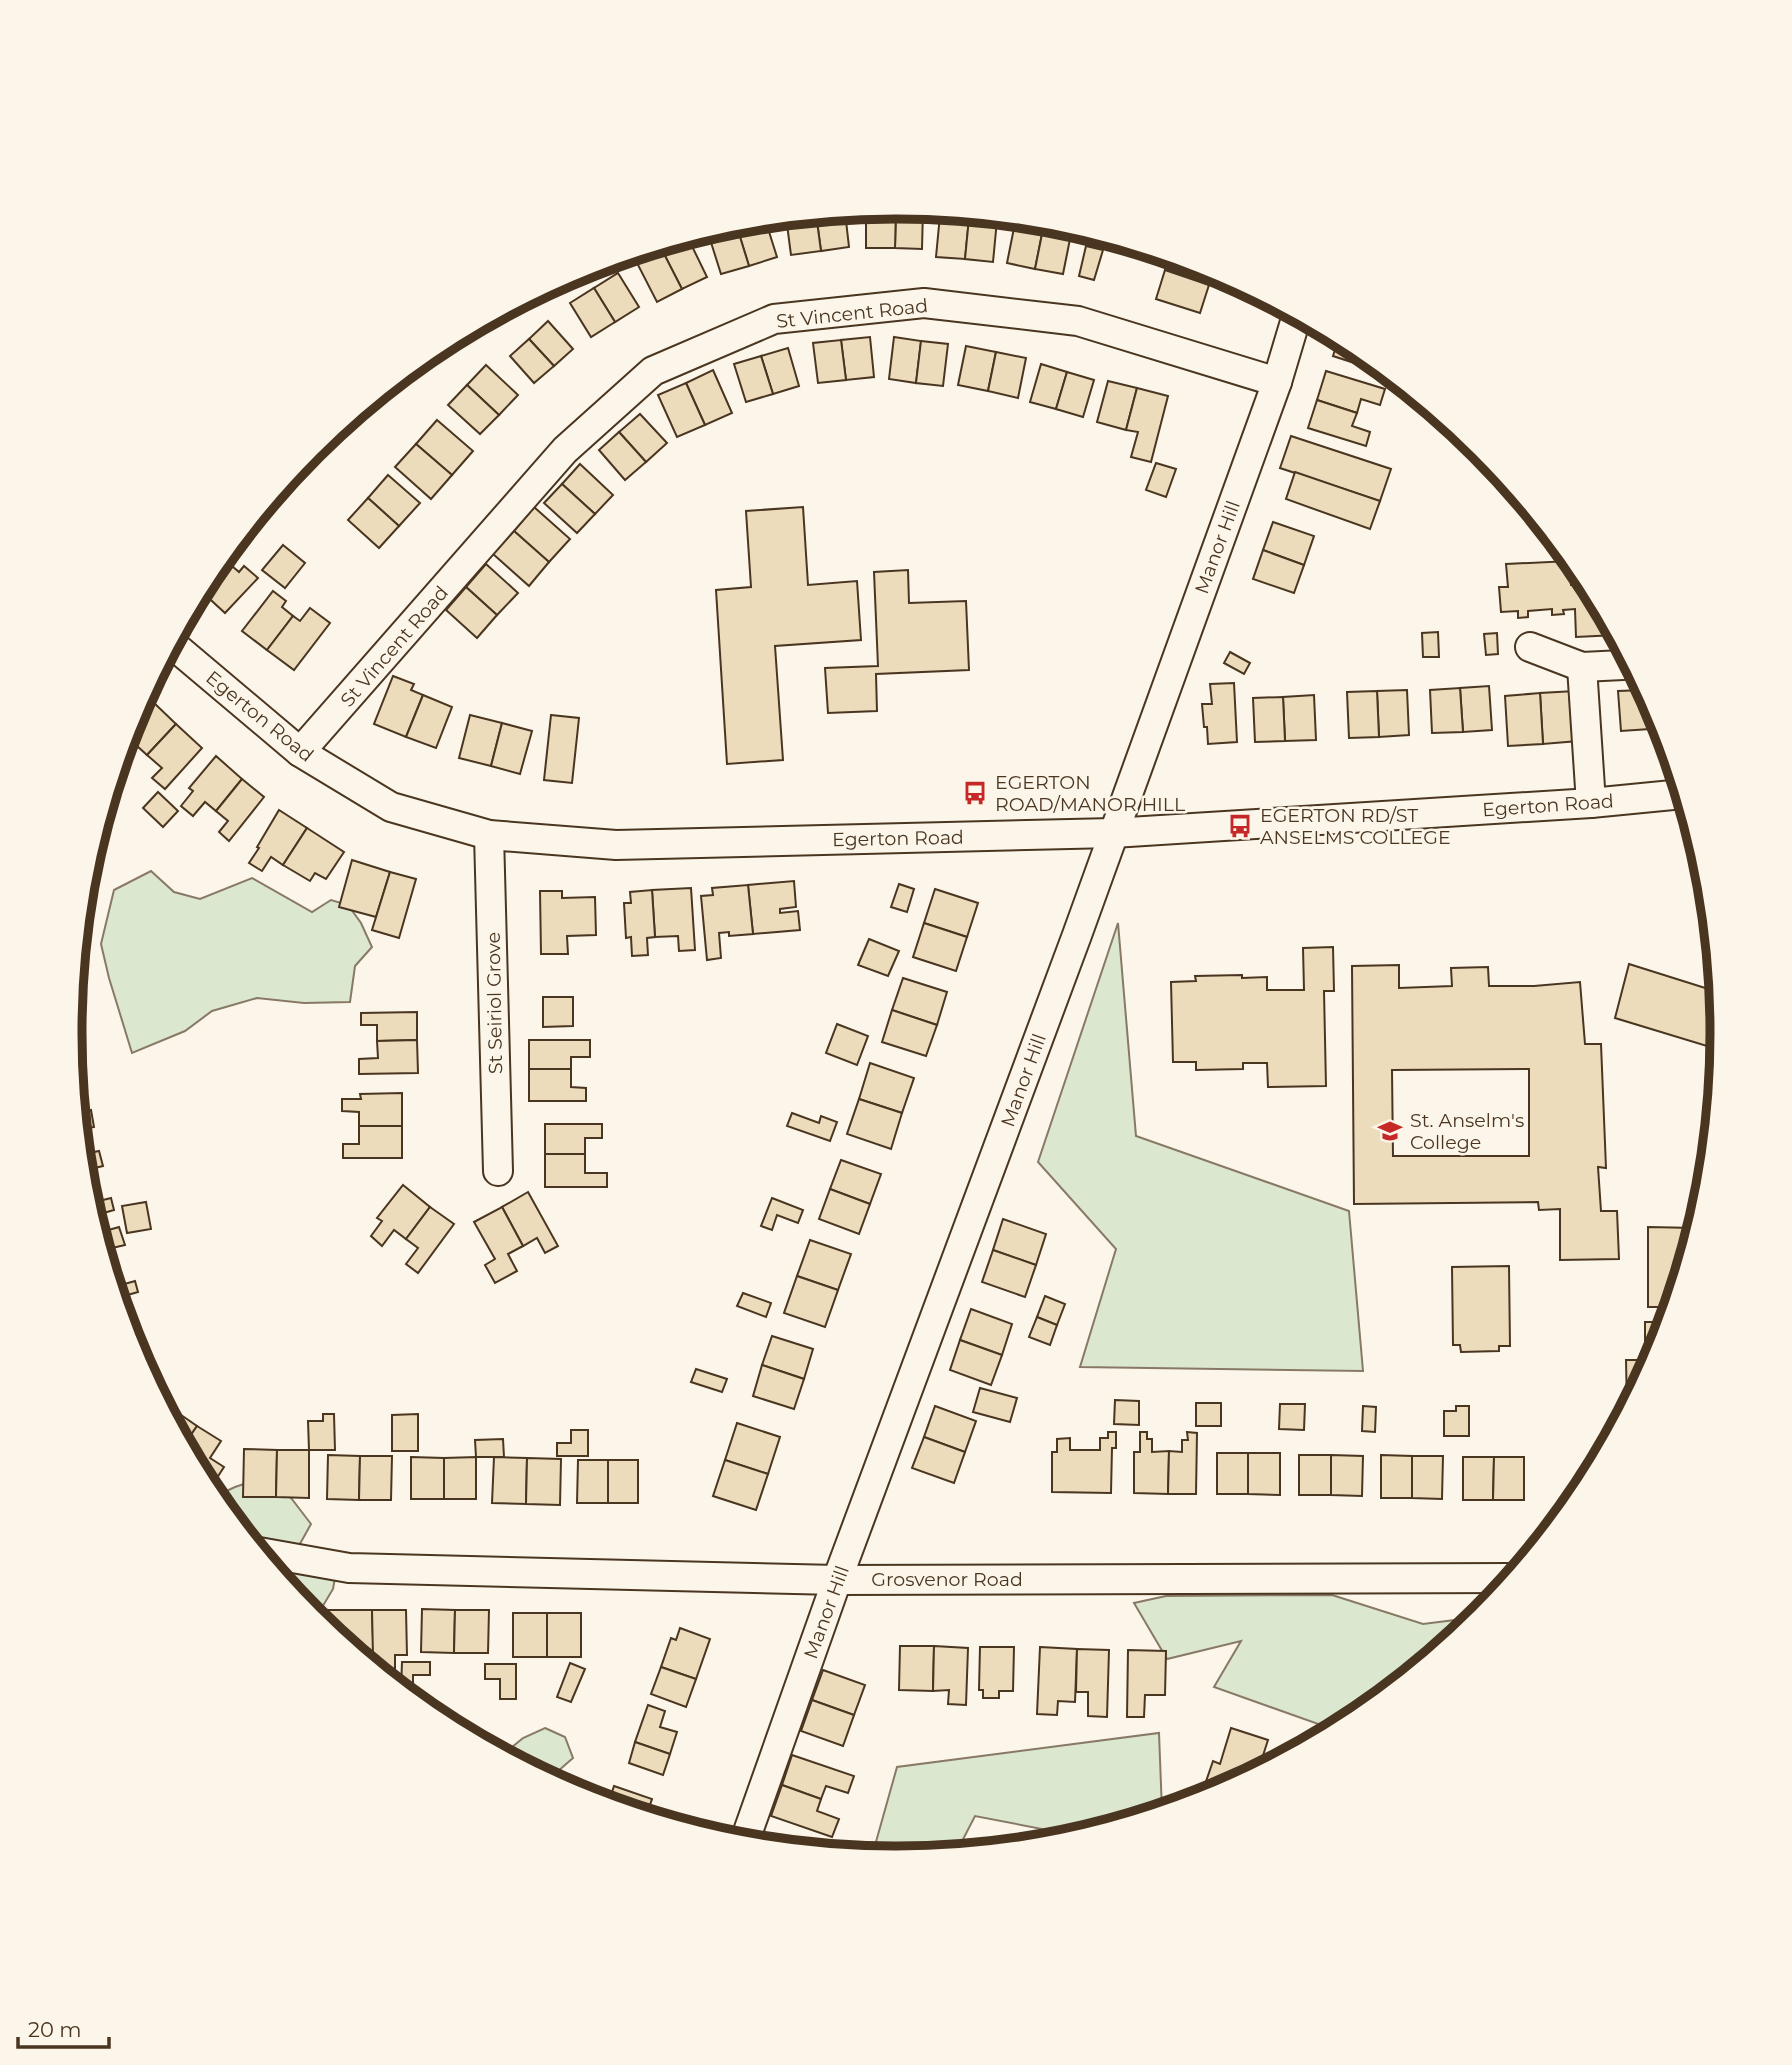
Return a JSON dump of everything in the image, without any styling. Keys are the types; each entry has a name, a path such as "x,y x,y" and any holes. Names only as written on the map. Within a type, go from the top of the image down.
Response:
{"street":[{"name":"St Vincent Road","path":"300,752 565,450 653,371 774,319 924,303 1078,321 1277,382"},
{"name":"Manor Hill","path":"748,1833 837,1580 1277,382 1294,323"},
{"path":"1530,647 1582,667 1622,665"},
{"name":"Egerton Road","path":"179,649 300,752 391,807 489,835 616,845 1113,833 1591,803 1674,795"},
{"path":"1582,667 1591,803"},
{"name":"St Seiriol Grove","path":"489,835 498,1171"},
{"name":"Grosvenor Road","path":"272,1554 349,1568 837,1580 1499,1578"}],"green space":[{"path":"151,871 174,892 200,899 252,878 312,912 331,900 348,905 361,923 372,947 355,966 350,1002 304,1003 257,998 212,1011 185,1031 132,1053 101,944 114,890"},
{"path":"1118,923 1136,1136 1349,1211 1363,1371 1080,1367 1116,1249 1038,1162"},
{"path":"259,1479 288,1494 311,1524 296,1551 335,1578 333,1589 321,1608 284,1569 224,1492"},
{"path":"1332,1595 1423,1624 1459,1620 1391,1678 1322,1725 1214,1687 1241,1641 1167,1659 1134,1603 1166,1596"},
{"path":"545,1728 565,1737 573,1758 557,1772 510,1748 523,1738"},
{"path":"1159,1733 1162,1802 1107,1819 1053,1831 975,1816 961,1844 875,1846 897,1767"}],"building":[{"path":"896,219 923,220 922,249 895,248"},
{"path":"896,219 895,248 866,248 866,220"},
{"path":"846,220 849,247 821,251 817,223"},
{"path":"940,220 969,222 965,259 936,257"},
{"path":"969,222 996,225 993,262 965,259"},
{"path":"817,223 821,251 791,255 787,226"},
{"path":"1014,228 1042,232 1035,269 1007,263"},
{"path":"768,229 777,257 749,266 739,234"},
{"path":"1042,232 1070,238 1063,274 1035,269"},
{"path":"739,234 749,266 721,274 710,240"},
{"path":"691,245 707,277 682,289 663,253"},
{"path":"1086,246 1103,250 1094,280 1079,276"},
{"path":"663,253 682,289 657,302 637,263"},
{"path":"1167,265 1210,282 1209,285 1165,270"},
{"path":"1165,270 1209,285 1200,313 1156,299"},
{"path":"618,273 639,307 615,322 594,288"},
{"path":"594,288 615,322 591,337 570,303"},
{"path":"548,321 573,349 554,366 529,339"},
{"path":"870,337 874,377 846,380 841,340"},
{"path":"894,337 921,341 916,383 889,379"},
{"path":"529,339 554,366 534,383 510,356"},
{"path":"841,340 846,380 818,383 813,343"},
{"path":"921,341 948,344 943,386 916,383"},
{"path":"966,346 996,352 988,391 958,385"},
{"path":"788,348 799,386 773,394 761,356"},
{"path":"1335,348 1360,365 1333,356"},
{"path":"996,352 1026,358 1018,398 988,391"},
{"path":"761,356 773,394 746,402 734,364"},
{"path":"1041,364 1067,372 1056,409 1030,402"},
{"path":"486,365 518,395 499,415 467,385"},
{"path":"713,370 732,413 705,425 686,383"},
{"path":"1326,371 1385,389 1380,405 1361,399 1357,413 1317,400"},
{"path":"1067,372 1094,380 1083,417 1056,409"},
{"path":"1108,381 1137,388 1126,430 1097,422"},
{"path":"686,383 705,425 677,437 658,395"},
{"path":"467,385 499,415 480,434 448,405"},
{"path":"1137,388 1168,396 1151,462 1131,457 1138,432 1126,430"},
{"path":"1317,400 1357,413 1352,426 1370,432 1366,446 1308,428"},
{"path":"640,414 667,443 646,462 619,432"},
{"path":"437,420 473,451 452,475 416,444"},
{"path":"619,432 646,462 625,480 599,450"},
{"path":"1291,436 1391,469 1380,501 1280,468"},
{"path":"416,444 452,475 431,499 395,467"},
{"path":"1156,463 1176,469 1166,497 1146,490"},
{"path":"580,464 613,495 595,514 562,484"},
{"path":"1295,472 1380,501 1370,529 1286,499"},
{"path":"388,475 420,503 399,526 368,498"},
{"path":"562,484 595,514 577,533 544,503"},
{"path":"368,498 399,526 379,548 348,520"},
{"path":"534,507 570,539 549,562 514,531"},
{"path":"803,507 808,585 857,581 861,640 775,646 783,760 727,764 716,590 751,587 746,511"},
{"path":"1273,522 1314,536 1304,565 1263,550"},
{"path":"514,531 549,562 529,586 493,554"},
{"path":"283,545 305,563 285,588 262,570"},
{"path":"1263,550 1304,565 1294,593 1253,579"},
{"path":"1560,561 1571,577 1571,585 1576,585 1606,635 1576,637 1575,609 1552,615 1552,609 1528,611 1528,617 1518,618 1518,611 1501,612 1499,587 1508,587 1506,564"},
{"path":"230,564 239,572 244,566 258,578 225,613 208,598"},
{"path":"486,564 518,593 497,615 466,587"},
{"path":"908,570 909,603 966,601 969,670 876,674 877,711 828,713 825,668 878,666 874,572"},
{"path":"466,587 497,615 477,638 446,610"},
{"path":"273,591 286,601 282,607 293,616 267,650 242,631"},
{"path":"310,608 330,623 294,670 267,650 293,616 300,621"},
{"path":"1438,632 1439,657 1423,657 1422,633"},
{"path":"1497,633 1498,654 1486,655 1484,634"},
{"path":"1230,652 1250,663 1244,674 1224,663"},
{"path":"393,676 414,684 411,690 423,695 406,737 374,724"},
{"path":"1234,683 1237,742 1208,744 1202,704 1212,704 1210,684"},
{"path":"1489,686 1492,730 1463,732 1460,688"},
{"path":"1460,688 1463,732 1432,733 1430,690"},
{"path":"1407,690 1409,735 1379,737 1377,691"},
{"path":"1634,690 1650,729 1621,731 1618,691"},
{"path":"1377,691 1379,737 1349,738 1347,692"},
{"path":"1575,691 1578,741 1543,744 1540,693"},
{"path":"1540,693 1543,744 1508,746 1505,696"},
{"path":"423,695 452,707 436,748 406,737"},
{"path":"1314,695 1316,740 1285,741 1283,697"},
{"path":"1283,697 1285,741 1255,742 1253,698"},
{"path":"153,702 176,724 147,755 137,746 133,751"},
{"path":"470,715 502,723 491,766 459,758"},
{"path":"551,715 579,718 572,783 544,780"},
{"path":"502,723 532,731 520,774 491,766"},
{"path":"176,724 202,748 165,789 152,778 162,768 147,755"},
{"path":"216,756 242,779 216,811 205,802 193,816 181,806 193,791 189,788"},
{"path":"242,779 264,797 229,841 219,832 228,821 216,811"},
{"path":"158,792 178,811 163,827 143,808"},
{"path":"279,810 307,828 283,865 271,857 262,871 249,863"},
{"path":"307,828 344,852 326,879 315,873 310,881 283,865"},
{"path":"352,860 390,872 376,917 339,907"},
{"path":"390,872 416,879 399,938 372,930"},
{"path":"794,881 796,907 780,909 780,913 798,911 800,930 753,934 748,885"},
{"path":"899,884 914,889 907,912 891,907"},
{"path":"748,885 753,934 729,936 729,932 719,933 721,958 707,960 701,896 713,895 712,888"},
{"path":"691,888 695,950 679,951 678,936 655,937 652,890"},
{"path":"935,889 978,903 967,937 924,923"},
{"path":"652,890 655,937 647,938 648,955 632,956 631,937 626,938 624,903 631,903 630,892"},
{"path":"540,891 562,891 562,898 595,897 596,935 567,936 568,954 541,954"},
{"path":"924,923 967,937 956,971 913,957"},
{"path":"869,939 899,951 888,976 858,965"},
{"path":"1333,947 1334,991 1324,991 1326,1086 1268,1087 1267,1063 1243,1063 1243,1069 1196,1070 1196,1062 1173,1062 1171,982 1196,981 1195,976 1242,975 1242,978 1267,977 1267,990 1304,990 1303,948"},
{"path":"1629,964 1708,989 1709,1047 1615,1018"},
{"path":"1399,965 1399,988 1452,986 1451,968 1488,967 1489,986 1580,982 1585,1044 1601,1044 1606,1168 1598,1167 1601,1211 1617,1211 1619,1259 1560,1260 1560,1209 1539,1210 1538,1202 1354,1204 1352,966","holes":["1529,1069 1529,1156 1393,1156 1392,1070"]},
{"path":"903,978 947,992 937,1025 892,1010"},
{"path":"543,997 573,997 573,1026 543,1027"},
{"path":"892,1010 937,1025 926,1056 882,1042"},
{"path":"417,1012 417,1040 377,1041 377,1025 361,1025 361,1013"},
{"path":"837,1024 868,1036 857,1065 826,1053"},
{"path":"417,1040 418,1073 359,1074 359,1059 378,1058 377,1041"},
{"path":"529,1040 590,1040 590,1057 571,1057 571,1069 529,1069"},
{"path":"870,1063 914,1078 902,1113 859,1099"},
{"path":"529,1069 571,1069 571,1087 586,1088 586,1101 529,1101"},
{"path":"402,1093 402,1126 359,1126 359,1112 342,1111 342,1099 361,1099 360,1094"},
{"path":"859,1099 902,1113 891,1149 847,1134"},
{"path":"91,1110 94,1127 88,1128 86,1111"},
{"path":"792,1113 819,1123 821,1116 837,1122 830,1141 787,1126"},
{"path":"545,1124 602,1124 602,1138 585,1138 585,1154 545,1154"},
{"path":"359,1126 402,1126 402,1158 343,1158 343,1144 359,1144"},
{"path":"99,1151 103,1166 94,1168 91,1153"},
{"path":"545,1154 585,1154 585,1173 607,1173 607,1187 545,1187"},
{"path":"841,1160 881,1174 870,1204 830,1189"},
{"path":"403,1185 430,1207 406,1239 394,1230 382,1246 371,1236 382,1221 377,1218"},
{"path":"830,1189 870,1204 859,1234 819,1219"},
{"path":"528,1192 558,1246 545,1253 537,1238 523,1246 502,1207"},
{"path":"111,1198 114,1210 103,1213 100,1201"},
{"path":"772,1198 803,1210 798,1223 777,1215 772,1230 761,1226"},
{"path":"146,1202 151,1229 127,1233 122,1206"},
{"path":"430,1207 454,1224 418,1273 406,1264 418,1248 406,1239"},
{"path":"502,1207 523,1246 508,1254 517,1271 495,1283 485,1265 495,1259 474,1222"},
{"path":"1003,1219 1046,1234 1036,1265 993,1250"},
{"path":"119,1227 125,1245 112,1248 114,1257 110,1243 107,1230"},
{"path":"1648,1227 1686,1228 1662,1307 1648,1307"},
{"path":"810,1240 851,1254 838,1290 797,1276"},
{"path":"993,1250 1036,1265 1025,1297 982,1282"},
{"path":"1509,1266 1510,1346 1499,1346 1499,1351 1461,1352 1460,1345 1453,1345 1452,1267"},
{"path":"797,1276 838,1290 825,1327 784,1313"},
{"path":"135,1281 138,1292 126,1296 122,1285"},
{"path":"743,1293 771,1303 766,1317 737,1306"},
{"path":"1045,1296 1065,1304 1057,1325 1037,1317"},
{"path":"971,1309 1012,1324 1002,1355 960,1340"},
{"path":"1037,1317 1057,1325 1050,1345 1029,1337"},
{"path":"1645,1322 1656,1322 1648,1344 1645,1351"},
{"path":"772,1336 813,1349 804,1379 762,1365"},
{"path":"960,1340 1002,1355 991,1385 950,1370"},
{"path":"1626,1360 1641,1360 1627,1391"},
{"path":"762,1365 804,1379 794,1409 753,1396"},
{"path":"696,1369 727,1379 722,1392 691,1382"},
{"path":"980,1388 1017,1398 1010,1422 973,1412"},
{"path":"1115,1400 1139,1401 1139,1425 1114,1424"},
{"path":"1196,1403 1221,1403 1221,1426 1196,1426"},
{"path":"1280,1404 1305,1404 1304,1430 1279,1429"},
{"path":"935,1406 976,1421 965,1452 924,1437"},
{"path":"1363,1406 1376,1407 1375,1432 1362,1431"},
{"path":"1456,1406 1469,1406 1469,1436 1444,1436 1444,1411 1456,1411"},
{"path":"177,1412 197,1426 190,1437"},
{"path":"323,1414 334,1414 335,1450 309,1450 308,1421 323,1421"},
{"path":"418,1414 418,1451 392,1451 392,1415"},
{"path":"737,1423 780,1437 768,1474 725,1460"},
{"path":"197,1426 221,1441 210,1458 224,1467 216,1480 191,1439 190,1437"},
{"path":"571,1430 588,1430 588,1456 557,1456 557,1443 571,1443"},
{"path":"1108,1432 1116,1432 1116,1448 1112,1448 1111,1493 1052,1492 1052,1452 1057,1452 1057,1439 1070,1438 1070,1450 1100,1450 1100,1438 1108,1438"},
{"path":"1140,1432 1147,1432 1147,1439 1152,1439 1152,1452 1169,1451 1168,1494 1134,1493 1134,1452 1140,1452"},
{"path":"1187,1432 1197,1433 1196,1494 1168,1494 1169,1451 1182,1452 1182,1440 1188,1440"},
{"path":"924,1437 965,1452 954,1483 912,1468"},
{"path":"503,1439 504,1457 476,1457 475,1440"},
{"path":"244,1449 277,1450 276,1497 243,1497"},
{"path":"277,1450 309,1450 309,1498 276,1497"},
{"path":"1217,1453 1248,1453 1248,1494 1217,1494"},
{"path":"1248,1453 1280,1453 1280,1495 1248,1494"},
{"path":"328,1455 360,1456 359,1500 327,1499"},
{"path":"1299,1455 1331,1455 1331,1495 1299,1495"},
{"path":"1331,1455 1363,1456 1362,1496 1331,1495"},
{"path":"1381,1455 1412,1456 1412,1498 1381,1498"},
{"path":"360,1456 392,1456 391,1500 359,1500"},
{"path":"1412,1456 1443,1456 1442,1499 1412,1498"},
{"path":"411,1457 444,1458 444,1499 411,1499"},
{"path":"476,1457 476,1499 444,1499 444,1458"},
{"path":"494,1457 527,1458 526,1504 492,1503"},
{"path":"1463,1457 1494,1457 1493,1500 1463,1500"},
{"path":"1494,1457 1524,1457 1524,1500 1493,1500"},
{"path":"527,1458 561,1459 560,1505 526,1504"},
{"path":"578,1460 608,1460 608,1503 577,1503"},
{"path":"608,1460 638,1460 638,1503 608,1503"},
{"path":"725,1460 768,1474 756,1510 713,1496"},
{"path":"422,1609 455,1610 454,1653 421,1652"},
{"path":"372,1610 374,1656 359,1644 325,1612"},
{"path":"372,1610 406,1610 407,1655 395,1655 395,1670 378,1659 378,1656 373,1655"},
{"path":"455,1610 489,1610 488,1653 454,1653"},
{"path":"513,1613 547,1613 547,1657 513,1657"},
{"path":"547,1613 581,1613 581,1657 547,1657"},
{"path":"680,1628 710,1639 696,1679 661,1667 671,1638 676,1640"},
{"path":"900,1646 934,1646 933,1691 899,1690"},
{"path":"934,1646 968,1648 966,1705 948,1704 949,1690 933,1691"},
{"path":"980,1647 1014,1647 1013,1691 999,1691 999,1698 983,1698 983,1690 979,1690"},
{"path":"1040,1647 1077,1649 1075,1702 1058,1701 1057,1715 1037,1714"},
{"path":"1077,1649 1109,1650 1107,1717 1088,1716 1088,1692 1076,1692"},
{"path":"1128,1650 1166,1651 1165,1695 1145,1695 1144,1717 1127,1717"},
{"path":"402,1662 430,1662 430,1675 413,1675 413,1687 401,1678"},
{"path":"570,1663 585,1669 571,1702 557,1697"},
{"path":"485,1664 516,1664 516,1699 500,1699 500,1679 485,1679"},
{"path":"661,1667 696,1679 686,1707 651,1694"},
{"path":"823,1670 865,1685 854,1715 812,1700"},
{"path":"812,1700 854,1715 843,1746 801,1731"},
{"path":"648,1705 665,1711 660,1727 677,1732 670,1754 635,1742"},
{"path":"1231,1728 1268,1740 1262,1759 1205,1785 1213,1761 1220,1764"},
{"path":"635,1742 670,1754 663,1775 629,1763"},
{"path":"792,1755 854,1776 848,1793 826,1786 821,1799 782,1785"},
{"path":"782,1785 821,1799 817,1811 839,1819 832,1837 771,1816"},
{"path":"614,1786 652,1799 649,1808 611,1794"}],"place":[{"name":"EGERTON ROAD/MANOR HILL","path":"975,793"},
{"name":"EGERTON RD/ST ANSELMS COLLEGE","path":"1240,826"},
{"name":"St. Anselm's College","path":"1390,1131"}]}
